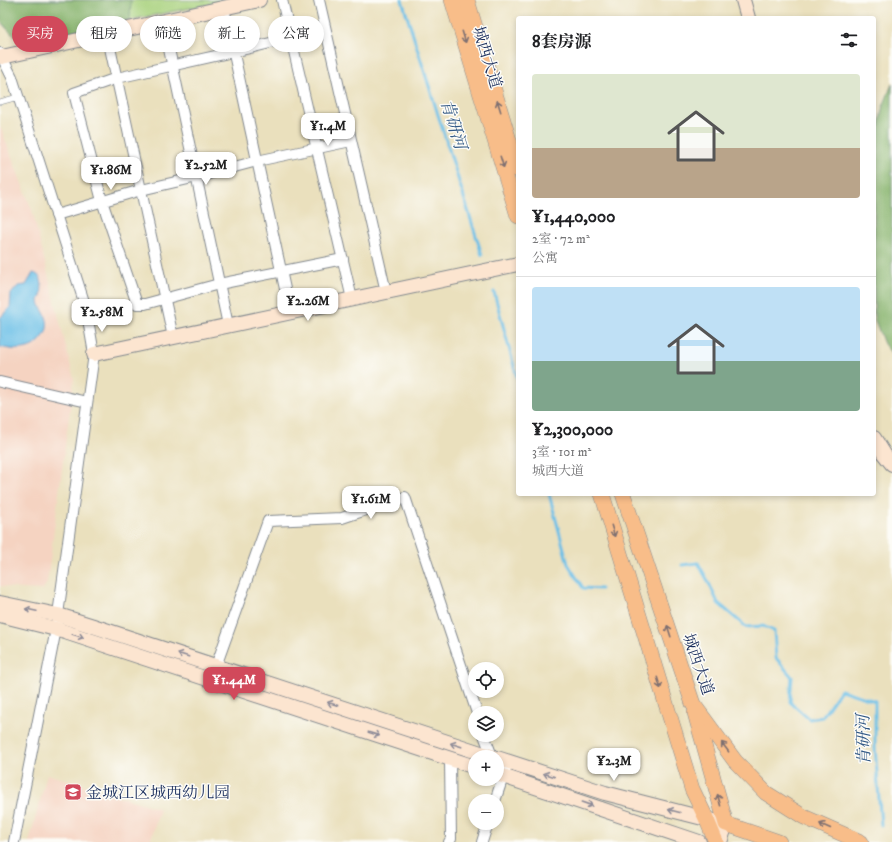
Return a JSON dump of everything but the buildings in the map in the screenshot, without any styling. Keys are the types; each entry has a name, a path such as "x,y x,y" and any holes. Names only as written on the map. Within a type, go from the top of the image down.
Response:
{"main road":[{"path":"186,16 259,0"},
{"name":"城西大道","path":"452,0 516,209"},
{"name":"城西大道","path":"466,0 516,163"},
{"path":"743,0 747,16"},
{"path":"1,55 76,40"},
{"path":"94,354 516,264"},
{"path":"876,441 892,464"},
{"path":"603,496 692,789 716,842"},
{"name":"城西大道","path":"624,496 693,704 736,761 766,793 804,817 861,842"},
{"path":"0,603 468,765"},
{"path":"0,615 57,622 216,666 471,750"},
{"path":"693,704 726,824 720,842"},
{"path":"504,761 605,794 706,818 779,842"},
{"path":"504,776 701,842 706,818"}],"street":[{"path":"282,0 286,16"},
{"path":"319,0 386,292"},
{"path":"224,8 226,16"},
{"path":"111,52 173,337"},
{"path":"169,52 228,325"},
{"path":"290,312 281,271 257,161 233,52 117,78 74,93 102,201 137,304 145,304 220,284 281,271 343,259"},
{"path":"294,52 352,299"},
{"path":"1,55 12,77 86,308 94,354 57,622 14,842"},
{"path":"56,215 141,190 257,161 351,141"},
{"path":"0,382 87,402"},
{"path":"216,666 268,521 342,518 405,497 475,706"},
{"path":"448,842 451,838 450,759"},
{"path":"482,842 486,830"}],"lane":[{"path":"0,102 18,97"}],"shaded area":[{"path":"0,126 32,210 74,379 47,583 42,590 0,586"},
{"name":"金城江区城西幼儿园","path":"47,774 160,809 150,842 29,842"}],"green space":[{"path":"0,0 231,0 150,16 140,16 140,18 132,20 132,16 76,16 76,31 68,32 68,16 12,16 12,34 0,21"},
{"path":"0,0 131,0 130,16 76,16 76,31 68,32 68,16 12,16 12,34 0,21"},
{"path":"892,84 892,354 884,344 876,323 876,143 882,109"}],"water":[{"path":"33,273 39,276 42,282 39,302 47,320 44,336 37,343 27,348 8,349 0,347 0,318 10,307 11,294 18,286 26,285"}],"waterway":[{"name":"肯研河","path":"402,0 482,255"},
{"name":"肯研河","path":"494,292 516,374"},
{"name":"肯研河","path":"550,496 568,564 583,588 601,589"},
{"name":"肯研河","path":"682,565 698,563 718,603 746,627 763,626 774,631 776,658 792,677 790,702 809,719 822,717 841,690 875,701 875,747 881,825"}],"place":[{"name":"金城江区城西幼儿园","path":"73,792"}]}
